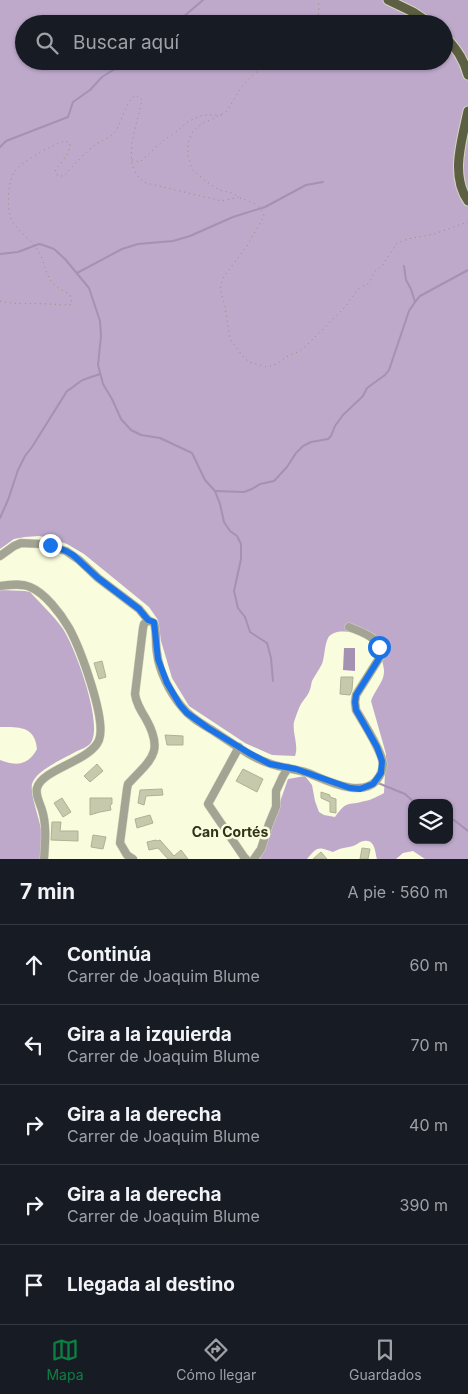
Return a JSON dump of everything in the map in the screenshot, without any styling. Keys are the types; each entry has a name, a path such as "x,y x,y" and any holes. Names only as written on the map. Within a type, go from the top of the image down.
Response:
{"main road":[{"path":"388,0 418,15"},
{"path":"453,46 462,59 468,75"},
{"path":"468,111 459,171 462,190 468,201"}],"street":[{"path":"0,556 21,543 41,544 66,551 73,555 98,578 139,609 155,625 158,659 167,683 180,705 196,720 239,748 270,764 296,769 355,789 369,786 381,773 382,761 380,753 356,710 355,702 356,695 380,657 381,651 371,636 349,627"},
{"path":"0,586 20,584 30,586 48,600 68,627 86,670 95,698 101,731 97,745 90,752 44,779 38,786 37,793 44,821 44,859"},
{"path":"133,859 126,855 120,843 127,789 128,784 150,761 155,744 153,733 137,703 135,694 143,628 148,620"},
{"path":"239,748 208,804 246,859"},
{"path":"254,859 262,849 276,807 276,791 288,768"}],"path":[{"path":"318,0 318,15"},
{"path":"259,70 242,86 232,104 222,114 203,123 193,131 188,143 188,155 192,169 204,180 219,190 253,202 263,211 264,216 247,246 223,278 220,289 225,306 228,334 249,362 267,367 277,364 286,356 300,352 346,306 358,289 369,283 374,271 382,266 397,243 434,234 468,222"},
{"path":"0,302 66,306 72,304 70,295 52,282 39,252 22,234 10,216 8,200 10,185 14,172 27,161 57,143 65,141 70,143 70,149 55,171 58,176 64,176 98,143 109,138 115,132 131,99 136,95 142,100 136,122 131,160 139,179 146,183 222,201 239,197"},
{"path":"131,160 140,162 165,139 189,121 203,115 222,114"}],"shaded area":[{"path":"0,0 468,0 468,859 425,859 413,851 403,853 396,859 377,859 372,844 368,841 363,841 333,852 318,849 307,859 260,859 288,779 305,776 312,785 319,812 335,817 348,804 370,800 384,793 386,754 371,701 384,674 382,660 376,645 366,637 352,632 338,632 328,638 322,664 312,681 309,693 300,706 294,722 295,756 272,755 245,743 189,706 172,678 161,641 158,620 149,607 84,554 67,544 39,536 14,539 0,549"},
{"path":"0,590 30,592 63,629 81,669 94,721 94,735 90,744 45,769 32,784 33,800 42,832 40,859 0,859 0,760 16,764 26,762 37,749 33,736 25,729 0,727"},
{"path":"344,648 355,648 355,671 343,670"}],"building":[{"path":"102,661 106,677 99,679 94,663"},
{"path":"341,677 353,677 350,695 340,694"},
{"path":"165,735 183,736 183,745 167,745"},
{"path":"97,764 103,771 90,782 84,776"},
{"path":"243,769 263,779 257,792 236,781"},
{"path":"162,789 163,795 146,796 144,805 138,803 140,790"},
{"path":"321,792 336,799 336,813 330,812 330,802 321,798"},
{"path":"62,798 71,812 63,817 54,803"},
{"path":"90,798 112,798 111,810 90,815"},
{"path":"150,815 153,823 137,828 135,819"},
{"path":"52,822 61,822 60,831 78,831 78,841 51,840"},
{"path":"93,835 106,837 103,849 91,847"},
{"path":"160,840 174,856 181,850 188,859 168,859 158,848 149,850 147,842"},
{"path":"362,848 370,849 368,859 360,859"},
{"path":"321,852 327,859 313,859"}],"waterway":[{"path":"186,15 203,0"},
{"path":"0,147 6,141 68,117 73,102 113,70"},
{"path":"77,273 122,249 138,244 173,241 190,236 233,217 265,207 306,185 323,182"},
{"path":"0,254 18,252 39,244 54,249 65,259 89,288 100,321 101,336 98,365 103,384 121,419 131,430 141,435 160,438 192,453 205,480 215,491 224,522 230,531 237,536 241,544 241,559 234,591 238,608 245,617 250,632 267,643 271,658 273,681"},
{"path":"215,491 244,492 260,484 274,481 303,446 311,442 328,439 343,415 363,396 367,388 385,375 389,370 409,311 415,302 406,280 404,266"},
{"path":"415,302 420,296 468,270"},
{"path":"0,518 25,456 67,391 82,380 100,374"},
{"path":"378,783 405,794 411,799"},
{"path":"453,820 468,831"}],"district":[{"name":"Can Cortés","path":"230,832"}],"route":[{"path":"50,545 73,555 98,578 139,609 148,620 154,622 156,651 163,675 173,694 187,713 239,748 270,764 296,769 355,789 373,784 379,777 382,761 377,747 356,710 355,698 380,657 381,651 379,647"}]}
